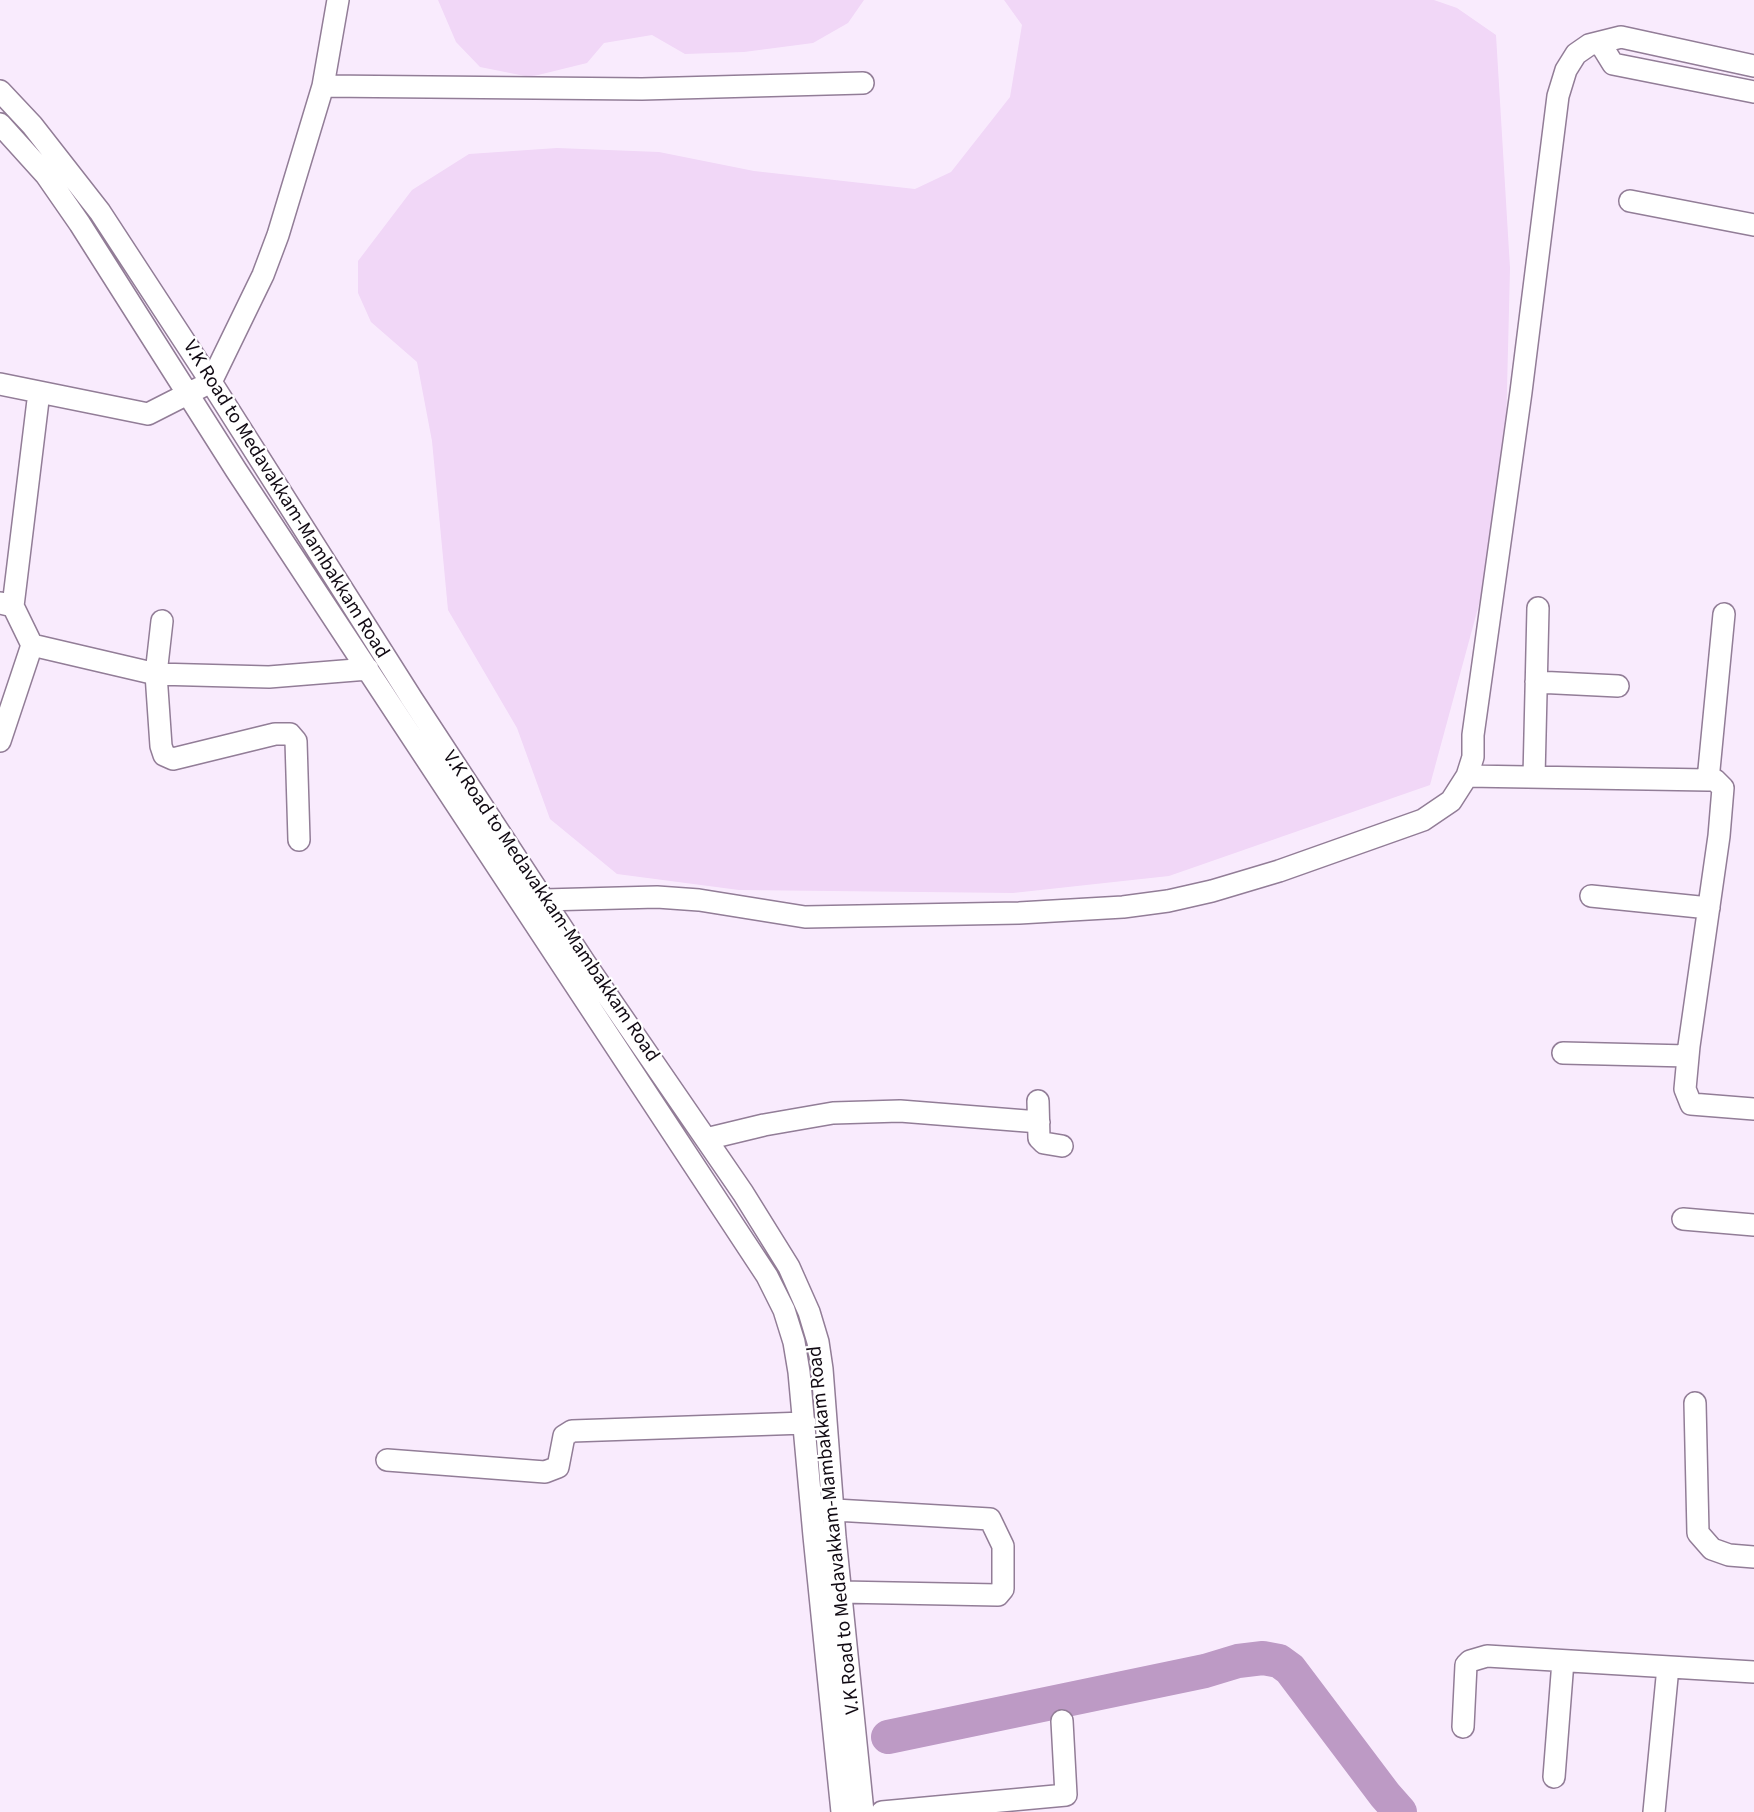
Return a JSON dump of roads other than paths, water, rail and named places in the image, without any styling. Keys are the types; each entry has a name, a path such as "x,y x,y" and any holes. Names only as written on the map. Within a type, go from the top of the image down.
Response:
{"street":[{"path":"0,384 148,414 211,382 263,275 278,235 323,86 338,0"},
{"path":"535,905 668,897 805,917 1019,913 1134,905 1212,891 1279,872 1423,820 1451,801 1467,777 1473,757 1473,735 1519,404 1557,96 1566,70 1576,54 1589,45 1621,37 1754,66"},
{"path":"1600,44 1613,64 1754,92"},
{"path":"323,86 642,89 863,83"},
{"name":"V.K Road to Medavakkam-Mambakkam Road","path":"0,91 38,133 100,212 211,382 412,699 535,905 767,1276 784,1310 794,1342 805,1423 841,1592 863,1812"},
{"name":"V.K Road to Medavakkam-Mambakkam Road","path":"0,124 46,176 80,224 236,470 368,669 535,905 706,1139 789,1267 809,1312 818,1342 822,1369 822,1509 842,1812"},
{"path":"1630,201 1754,225"},
{"path":"39,392 7,605 32,645 156,674 269,677 368,669"},
{"path":"1534,777 1538,608"},
{"path":"1708,780 1724,614"},
{"path":"162,621 156,674 160,746 164,755 173,759 274,734 290,734 296,741 299,840"},
{"path":"0,741 32,645"},
{"path":"1536,682 1618,686"},
{"path":"1467,777 1715,780 1723,788 1719,836 1685,1089 1691,1104 1754,1109"},
{"path":"1591,896 1709,908"},
{"path":"1563,1053 1688,1056"},
{"path":"1029,1122 1038,1101"},
{"path":"706,1139 764,1125 833,1113 900,1111 1029,1122"},
{"path":"1029,1122 1044,1143 1062,1146"},
{"path":"1683,1219 1754,1225"},
{"path":"1695,1403 1698,1533 1712,1549 1729,1555 1754,1557"},
{"path":"387,1460 545,1472 558,1467 564,1436 572,1431 805,1423"},
{"path":"822,1509 990,1519 1003,1546 1003,1589 998,1595 841,1592"},
{"path":"1463,1727 1466,1665 1470,1661 1487,1656 1754,1672"},
{"path":"1554,1777 1563,1661"},
{"path":"1654,1812 1668,1667"},
{"path":"882,1812 1066,1795 1062,1721"}],"waterway":[{"path":"888,1737 1205,1671 1238,1661 1263,1658 1279,1661 1290,1669 1400,1812"}]}
